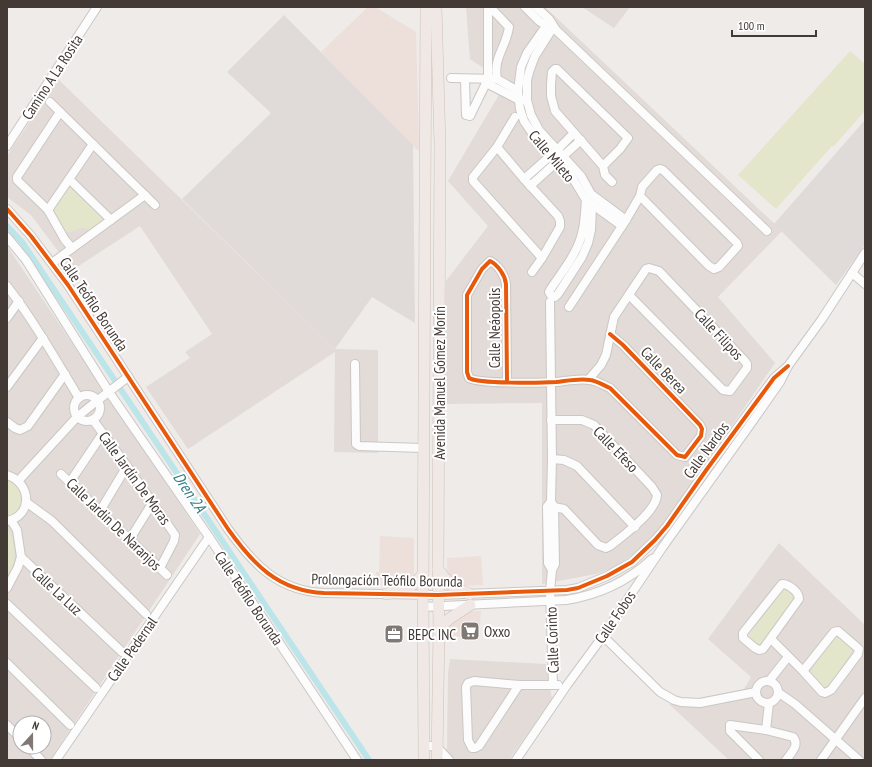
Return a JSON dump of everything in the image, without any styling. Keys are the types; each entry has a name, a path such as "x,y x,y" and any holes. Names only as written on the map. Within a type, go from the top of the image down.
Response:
{"main road":[{"name":"Avenida Manuel Gómez Morín","path":"424,760 423,448 426,7"},
{"name":"Avenida Manuel Gómez Morín","path":"436,7 440,145 439,628 437,760"},
{"path":"438,569 451,585 464,592 472,594"},
{"path":"386,594 409,587 416,583 423,574"},
{"path":"439,628 452,616 472,605"}],"street":[{"name":"Camino A La Rosita","path":"7,146 97,7"},
{"path":"465,79 466,115 470,116 490,80 510,28 489,7"},
{"path":"489,7 490,80"},
{"path":"525,7 539,21 551,28 767,231"},
{"path":"536,7 549,19 551,28"},
{"name":"Calle Mileto","path":"551,28 530,48 523,60 518,91 520,109 530,130 540,144 572,177 589,203 624,223"},
{"name":"Calle Mileto","path":"551,28 535,56 530,69 527,100 531,115 539,130 581,176 591,194 624,223"},
{"path":"603,166 620,149 628,138 557,69 555,69 552,72 551,84 553,106 555,111 603,166 605,175 612,182"},
{"path":"451,78 490,80 518,91"},
{"path":"490,80 519,100 527,100"},
{"path":"50,102 145,196 156,205"},
{"path":"60,112 17,177 17,180 48,210 65,240 72,248"},
{"path":"515,117 496,147 474,177 473,181 542,258"},
{"path":"530,186 557,162 574,132"},
{"path":"524,179 551,156 561,153 581,140"},
{"path":"48,210 93,144"},
{"path":"496,147 558,216 560,221 560,227 532,272"},
{"path":"569,307 624,223 640,196 642,187 657,170 663,170 737,243 738,246 719,267 714,269 709,266 640,196"},
{"path":"69,179 111,220"},
{"path":"52,263 145,196"},
{"path":"589,203 591,230 585,249 558,294 555,297 552,296 549,292 550,290 575,252 580,240 589,203"},
{"name":"Calle Teófilo Borunda","path":"7,209 52,263 126,378"},
{"name":"Calle Teófilo Borunda","path":"7,237 26,260 111,391 357,760"},
{"name":"Calle Nardos","path":"662,548 780,382 788,366 822,319 865,253"},
{"name":"Calle Neáopolis","path":"490,261 497,266 504,276 506,284 507,382 475,381 470,378 467,372 467,294 482,269 490,261"},
{"name":"Calle Filipos","path":"652,268 659,271 747,364 745,372 730,391 719,387 629,295 646,270 652,268"},
{"path":"852,273 865,284"},
{"path":"7,286 19,301 43,338 79,398"},
{"path":"507,382 589,380 606,355 614,317 629,295"},
{"path":"7,318 19,301"},
{"name":"Calle Corinto","path":"550,302 552,459 551,530 555,564 552,570 550,591 553,685"},
{"name":"Calle Berea","path":"589,380 610,388 673,451 682,457 688,454 702,433 700,425 623,345 610,334"},
{"path":"7,387 43,338"},
{"path":"355,364 356,444 359,446 423,448"},
{"name":"Calle Nardos","path":"646,550 667,526 774,378 788,366"},
{"path":"7,422 20,430 28,426 65,374"},
{"path":"18,480 77,418 126,378"},
{"name":"Prolongación Teófilo Borunda","path":"126,378 228,529 246,553 262,569 286,585 308,591 423,595 567,590 592,583 621,569 646,550"},
{"path":"91,395 98,400 101,409 97,418 84,422 77,418 74,413 74,409 76,401 79,398 91,395"},
{"name":"Calle Jardín De Moras","path":"93,420 174,532 175,537 160,568"},
{"name":"Calle Efeso","path":"551,420 582,420 594,425 652,487 657,495 657,499 635,527"},
{"path":"70,482 103,433"},
{"path":"551,505 564,509 568,512 598,545 606,548 635,527 577,466 564,460 552,459"},
{"path":"100,511 127,466"},
{"name":"Calle Jardín De Naranjos","path":"61,474 167,575"},
{"path":"7,475 18,480 25,490 26,502 21,513 9,520"},
{"path":"26,502 52,521 146,614"},
{"path":"130,539 153,502"},
{"name":"Calle La Luz","path":"9,520 17,530 21,557 122,652"},
{"name":"Calle Pedernal","path":"56,760 209,537"},
{"name":"Prolongación Teófilo Borunda","path":"423,607 550,601 581,598 612,586 638,571 662,548"},
{"name":"Calle Fobos","path":"516,760 603,636 662,548"},
{"path":"7,588 18,567 21,557"},
{"path":"785,584 798,593 799,599 771,640 763,649 759,650 745,640 742,635 779,586 785,584"},
{"path":"472,594 472,605"},
{"path":"7,604 96,688"},
{"path":"771,640 822,692 826,693 829,693 860,650 838,632 834,632 803,671"},
{"path":"603,636 660,692 674,700 700,703 756,692"},
{"path":"772,682 790,658"},
{"path":"7,663 70,725"},
{"path":"519,685 482,741 476,748 472,748 468,740 466,687 468,683 474,681 519,685 567,686"},
{"path":"762,681 772,682 777,686 778,693 775,700 766,703 758,699 756,692 759,683 762,681"},
{"path":"778,693 795,704 859,760"},
{"path":"822,760 865,698"},
{"path":"763,730 766,703"},
{"path":"759,760 730,731 729,727 732,725 793,737 796,740 795,746 786,760"},
{"path":"424,745 437,747 449,760"}],"shaded area":[{"path":"368,7 375,7 416,32 419,149 417,150 321,52"},
{"path":"466,7 545,7 782,231 718,297 775,363 660,530 634,554 615,567 596,574 542,584 542,403 444,404 446,281 488,226 448,181 506,83 470,59"},
{"path":"582,7 630,7 614,28"},
{"path":"284,15 413,145 415,323 372,297 335,349 182,199 271,113 227,72"},
{"path":"58,79 335,349 378,350 378,453 334,452 335,352 188,449 146,387 190,358 185,352 212,334 140,226 71,271 31,215 7,197 7,156"},
{"path":"865,120 865,245 836,285 774,224"},
{"path":"7,246 200,534 50,760 7,760"},
{"path":"380,536 414,538 414,575 410,585 376,586 376,572 379,572"},
{"path":"779,543 865,625 865,760 729,760 669,704 744,689 751,677 708,639"},
{"path":"481,556 483,585 461,586 447,575 447,558"},
{"path":"466,611 481,611 479,638 448,636 449,624"},
{"path":"450,659 546,664 552,699 509,760 453,760 447,754 448,673"}],"green space":[{"path":"850,51 865,64 865,111 776,209 738,175"},
{"path":"68,188 71,188 103,218 102,222 91,229 81,228 71,232 64,232 52,212 53,208"},
{"path":"7,480 15,484 18,488 21,500 17,510 7,517"},
{"path":"7,530 10,532 14,545 14,556 12,568 7,581"},
{"path":"783,589 790,593 793,600 765,641 760,644 753,642 747,634"},
{"path":"839,636 850,643 853,650 829,686 825,688 809,674 831,640"}],"waterway":[{"name":"Dren 2A","path":"7,226 22,242 369,760"}],"cycle path":[{"path":"7,209 31,236 68,285 237,542 257,564 268,573 293,587 308,591 324,593 438,595 567,590 578,588 607,576 632,562 655,540 667,526 774,378 788,366"},
{"path":"507,382 506,284 501,271 490,261 482,269 467,295 467,372 469,378 475,380 511,383 556,382 581,379 595,381 610,388 677,455 685,457 701,436 702,429 700,425 623,345 610,334"}],"place":[{"name":"Oxxo","path":"470,631"},
{"name":"BEPC INC","path":"394,634"}]}
